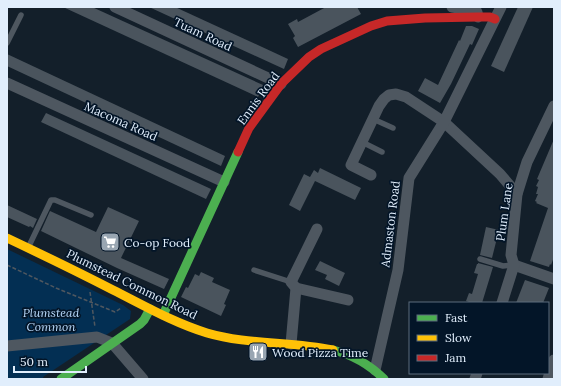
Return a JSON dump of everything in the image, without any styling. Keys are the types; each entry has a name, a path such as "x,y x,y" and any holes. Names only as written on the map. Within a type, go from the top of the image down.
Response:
{"street":[{"name":"Tuam Road","path":"115,7 281,84"},
{"path":"452,7 471,10 476,12 478,17"},
{"name":"Admaston Road","path":"375,370 398,270 409,178 444,122 501,7"},
{"name":"Ennis Road","path":"163,315 249,128 281,84 309,57 321,49 371,26 387,21 417,18 490,17 495,19"},
{"name":"Macoma Road","path":"7,83 224,182"},
{"path":"371,175 350,165 379,106 389,95 396,94 406,97 444,122 500,174 517,194"},
{"name":"Plum Lane","path":"502,302 514,265 511,255 517,194 527,162 553,108"},
{"path":"291,344 293,285 317,229"},
{"name":"Plumstead Common Road","path":"7,238 163,315 205,332 236,340 291,344 328,349 344,353 367,364 384,379"},
{"path":"514,265 554,279"},
{"path":"293,285 348,300"},
{"path":"60,379 140,324 144,320 150,308"},
{"path":"7,346 97,337 112,343 143,379"},
{"path":"548,379 554,360"}],"lane":[{"path":"7,43 21,15"},
{"path":"373,119 393,128"},
{"path":"362,142 382,152"},
{"path":"28,248 51,200 55,200 91,215"},
{"path":"480,259 503,266 514,265"},
{"path":"254,270 293,285"}],"path":[{"path":"7,265 56,288 115,312 121,308"},
{"path":"86,276 92,302 97,337"}],"green space":[{"name":"Plumstead Common","path":"7,249 123,305 131,311 130,319 43,377 44,379 7,379"}],"building":[{"path":"63,7 92,7 263,85 258,97"},
{"path":"149,7 175,7 288,59 284,69"},
{"path":"326,7 357,7 361,14 298,47 293,38 295,36 288,24 297,19 298,22"},
{"path":"518,7 533,7 504,72 491,66"},
{"path":"466,26 472,26 479,29 472,45 470,44 440,103 418,91 425,78 438,85"},
{"path":"7,54 225,156 221,166 7,66"},
{"path":"46,113 211,189 206,199 41,122"},
{"path":"554,139 554,257 549,267 530,261 548,208 536,203 537,202 535,201 538,194 536,194 538,187 536,186 539,180 537,179"},
{"path":"320,168 361,188 355,200 315,181 300,211 289,205 304,174 310,177 314,170 318,173"},
{"path":"7,205 37,219 33,228 7,217"},
{"path":"108,207 139,221 121,258 169,279 164,289 41,231 50,211 96,232"},
{"path":"486,227 499,230 492,258 480,255"},
{"path":"320,261 345,273 339,286 325,279 327,275 315,270"},
{"path":"478,264 493,267 482,302 469,302 466,301 469,293 472,294 478,274 474,273"},
{"path":"201,272 214,278 212,282 230,290 221,316 181,297 186,287 188,288 195,274 199,276"},
{"path":"525,280 549,288 543,302 516,302"}],"traffic: fast":[{"path":"163,315 238,152"},
{"path":"61,379 140,324 150,309"},
{"path":"333,350 360,361 373,369 384,379"}],"traffic: slow":[{"path":"7,238 159,313 195,329 222,337 301,345 333,350"}],"traffic: jam":[{"path":"238,152 249,128 281,84 309,57 321,49 371,26 387,21 425,18 478,17 490,17 495,19"}],"place":[{"name":"Co-op Food","path":"110,242"},
{"name":"Wood Pizza Time","path":"258,352"}]}
